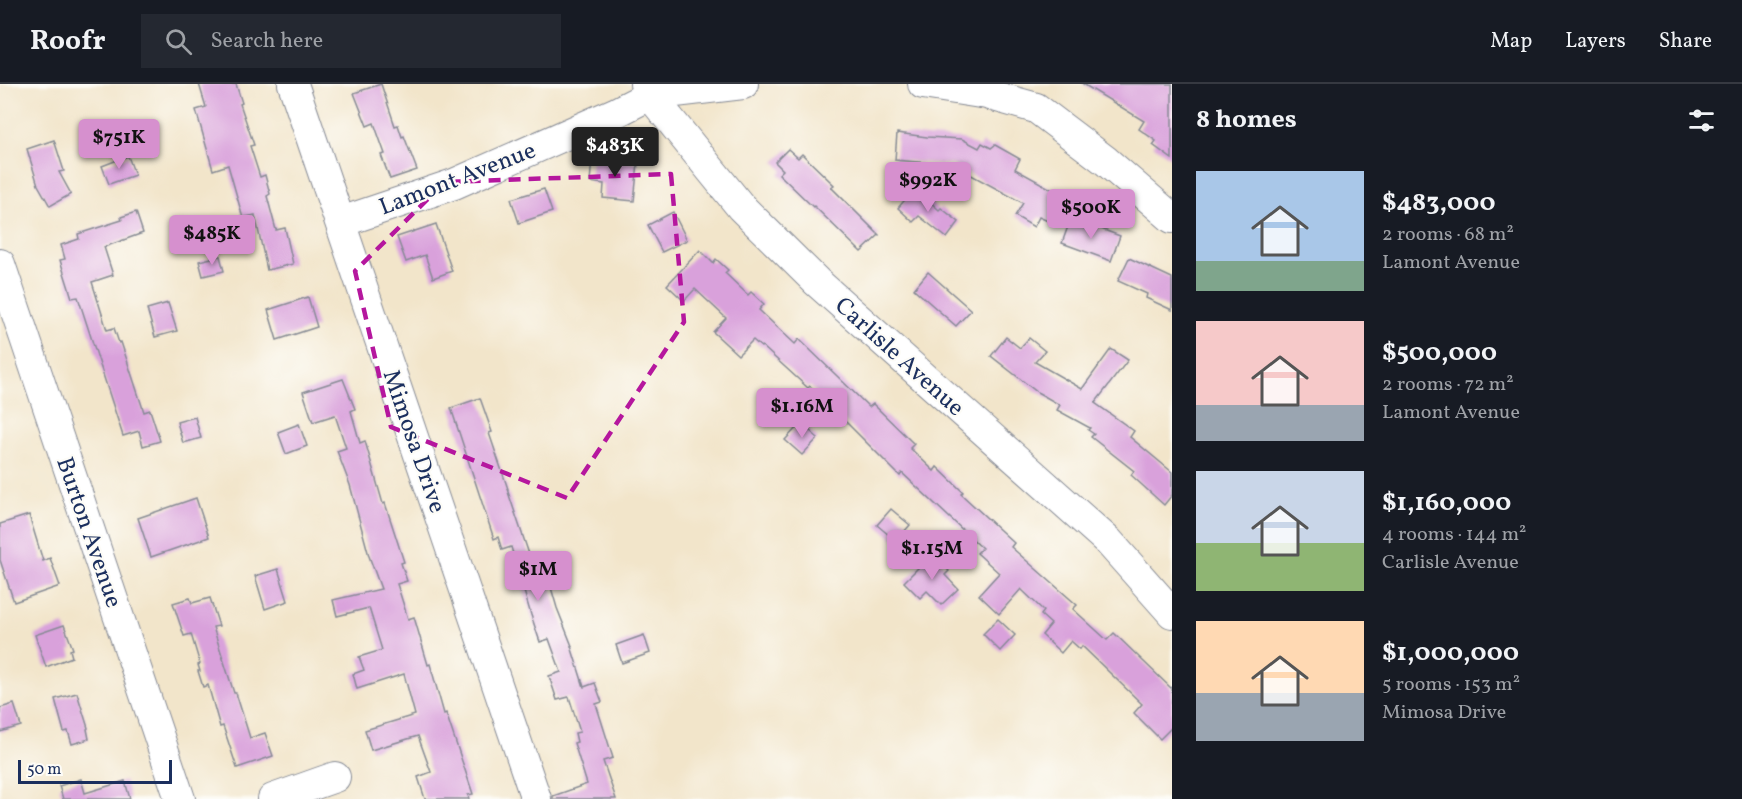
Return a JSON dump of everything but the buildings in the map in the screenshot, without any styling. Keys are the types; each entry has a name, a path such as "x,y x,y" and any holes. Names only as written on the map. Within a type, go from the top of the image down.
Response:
{"street":[{"name":"Mimosa Drive","path":"293,84 536,799"},
{"name":"Lamont Avenue","path":"341,222 454,184 615,113 647,89 743,84"},
{"path":"923,84 987,94 1036,108 1106,161 1172,218"},
{"name":"Carlisle Avenue","path":"647,89 749,215 816,282 1109,542 1172,613"},
{"name":"Burton Avenue","path":"0,264 180,799"},
{"path":"273,799 335,777"}],"highlighted area":[{"path":"671,174 684,322 567,498 391,427 355,271 445,182"}]}
